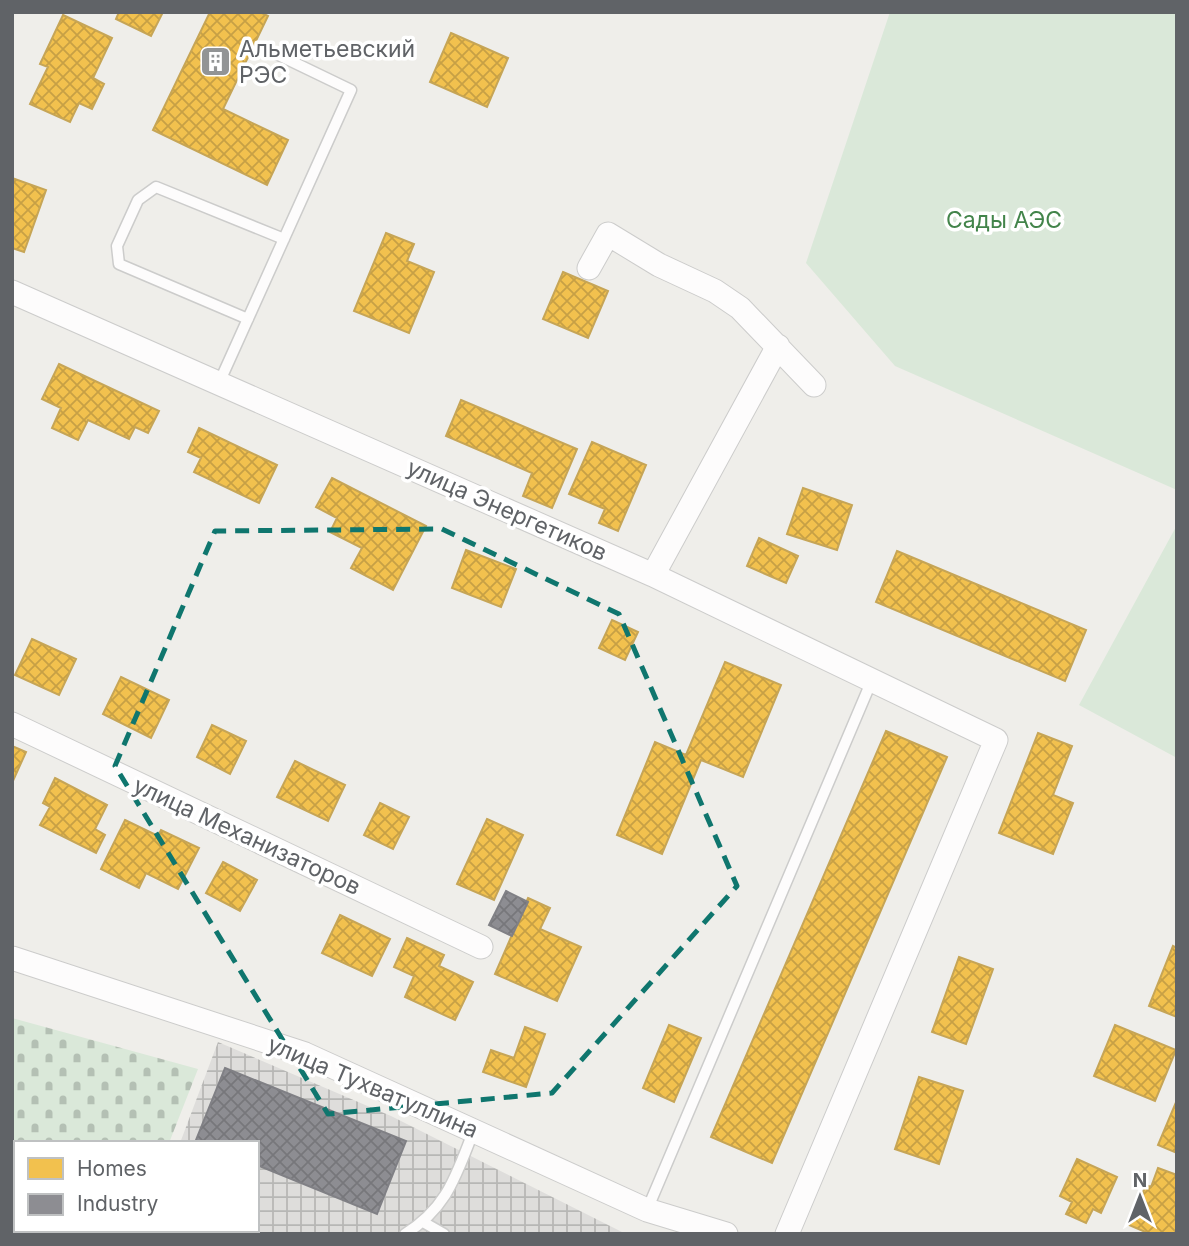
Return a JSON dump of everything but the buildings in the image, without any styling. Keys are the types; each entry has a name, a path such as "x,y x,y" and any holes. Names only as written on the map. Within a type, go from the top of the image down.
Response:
{"street":[{"path":"589,268 608,234 659,265 715,291 740,308 814,385"},
{"name":"улица Энергетиков","path":"12,292 653,575 996,740 787,1234"},
{"path":"653,575 778,346"},
{"name":"улица Механизаторов","path":"12,724 481,947"},
{"name":"улица Тухватуллина","path":"12,958 305,1054 647,1210 726,1234"}],"lane":[{"path":"219,383 351,90 266,49"},
{"path":"248,319 119,264 117,246 138,200 156,187 284,239"},
{"path":"647,1210 872,680"},
{"path":"405,1234 423,1223 450,1191 474,1130"},
{"path":"423,1223 444,1234"}],"highlighted area":[{"path":"442,529 619,614 737,886 552,1093 328,1114 115,766 215,531"}],"shaded area":[{"path":"218,1042 391,1116 626,1234 146,1234 259,1232 259,1141 181,1141"}],"green space":[{"name":"Сады АЭС","path":"890,12 1177,12 1177,490 895,366 806,263"},
{"path":"1177,525 1177,758 1079,705"},
{"path":"12,1018 198,1069 170,1141 14,1141 14,1232 134,1234 12,1234"}],"place":[{"name":"Альметьевский РЭС","path":"216,62"}]}
